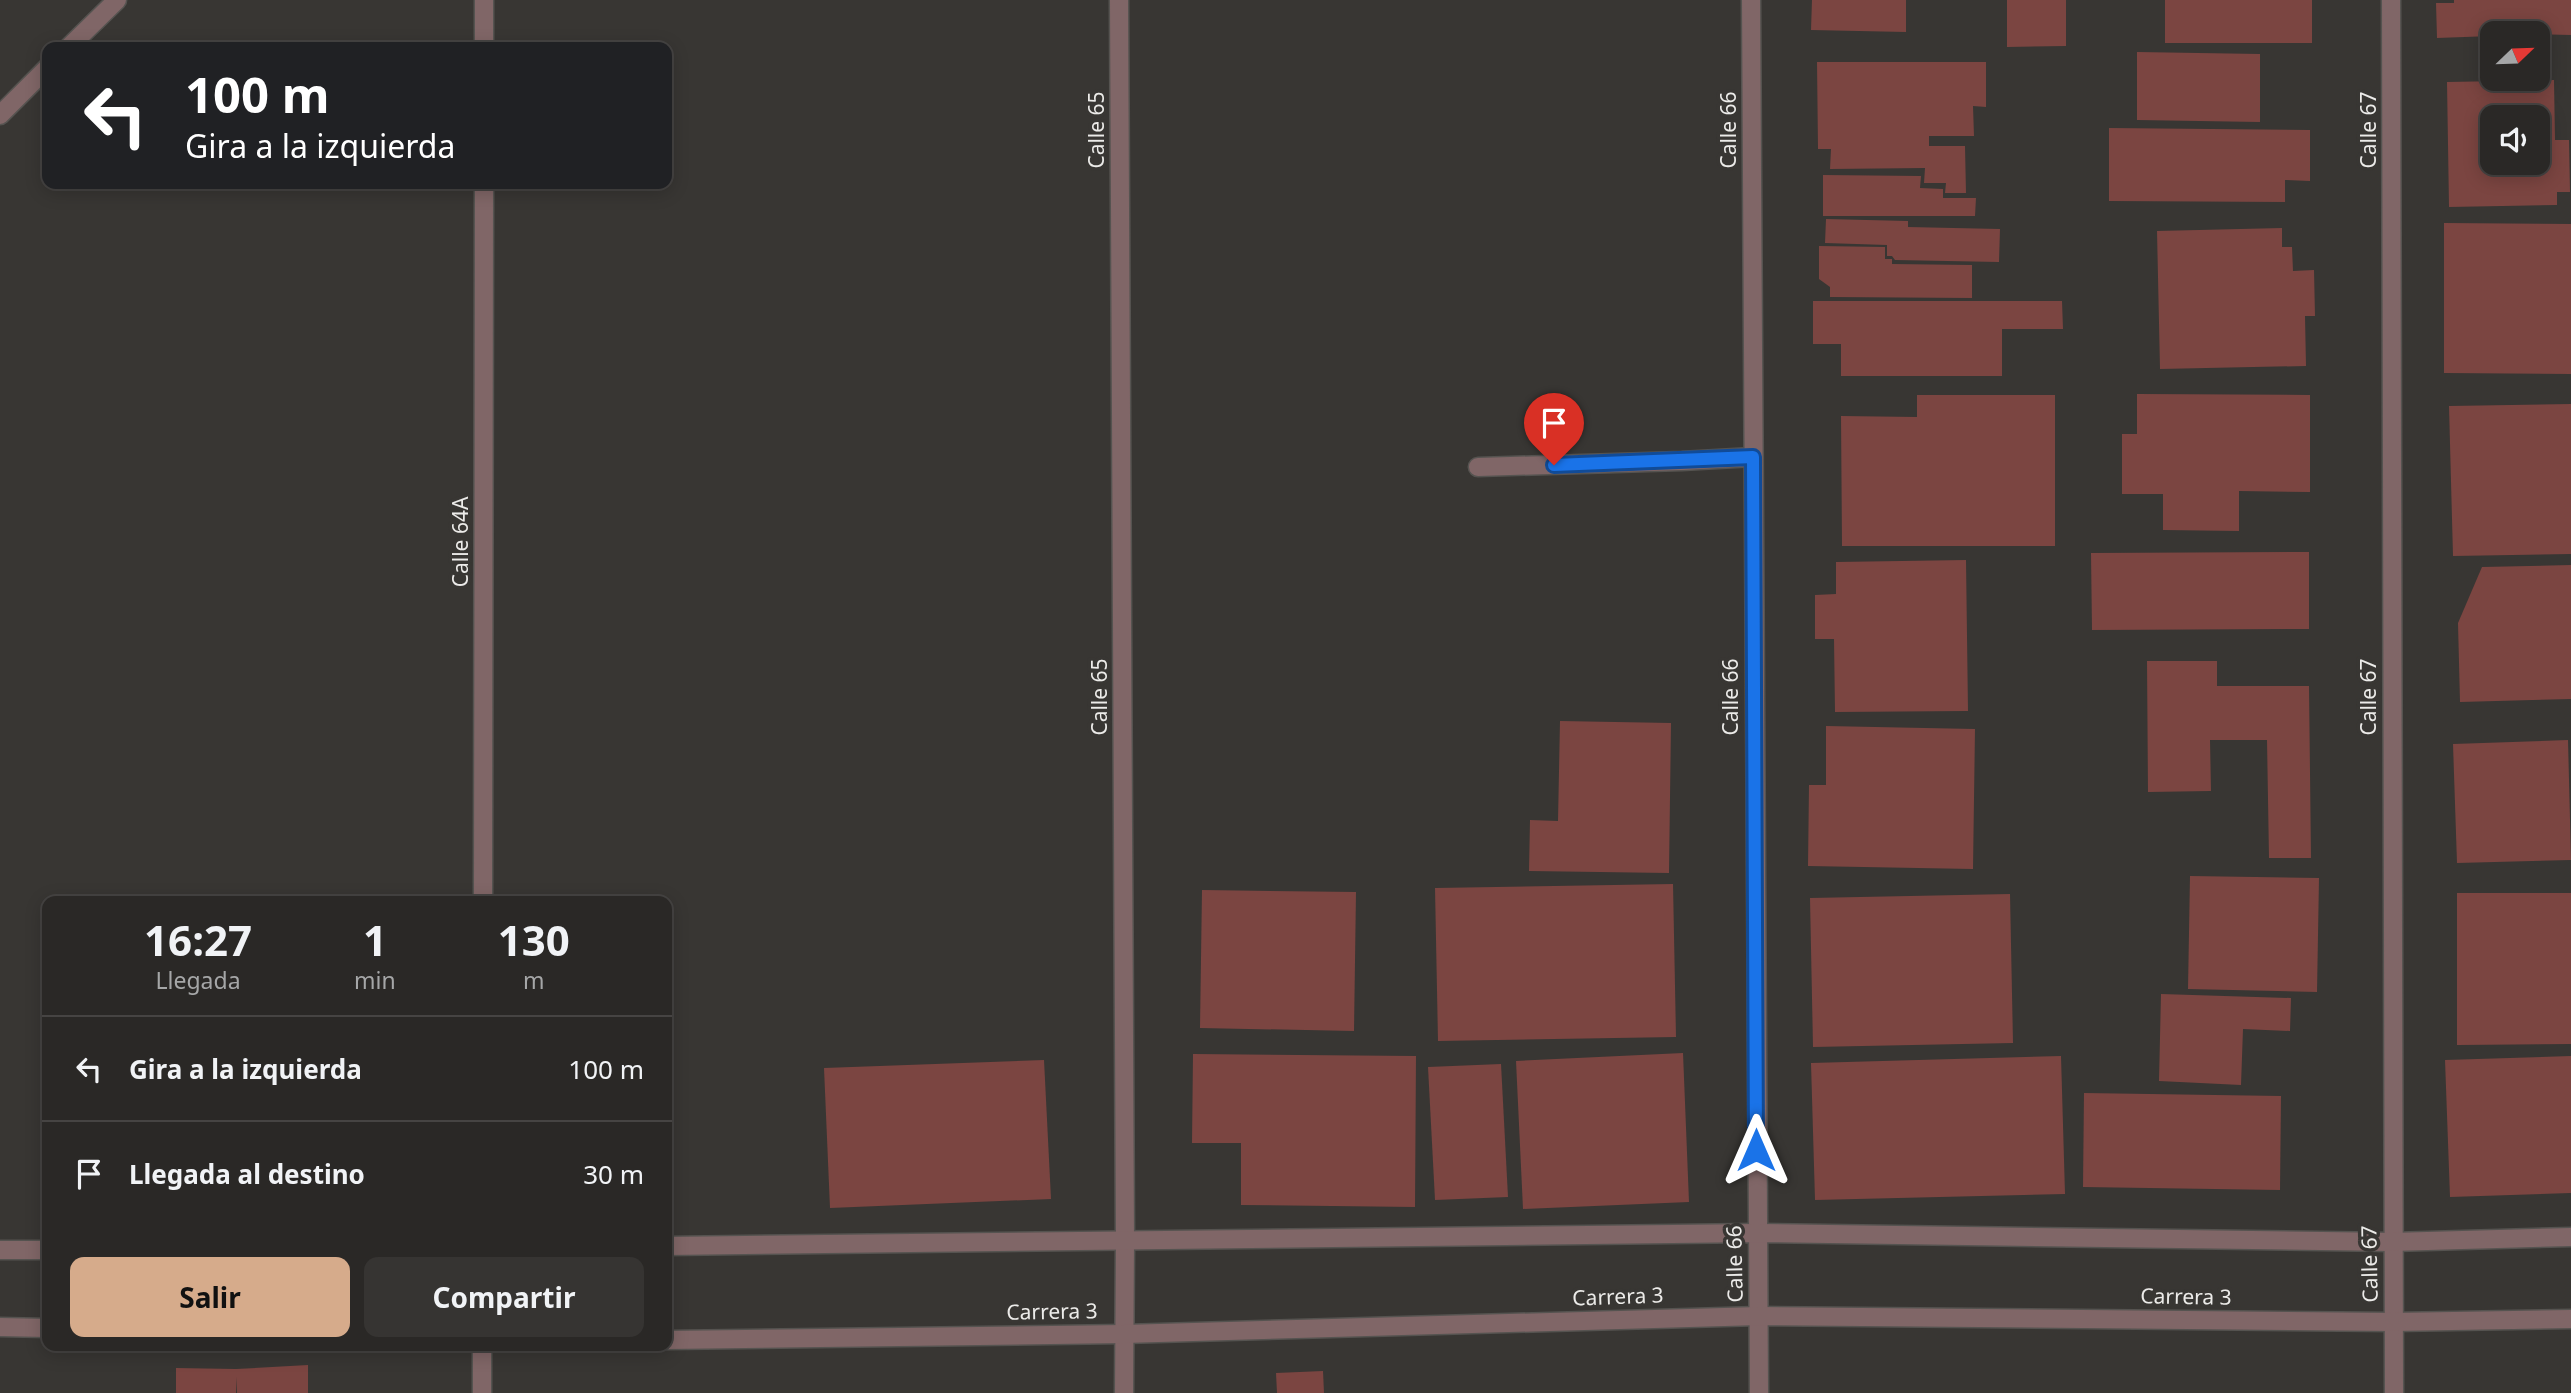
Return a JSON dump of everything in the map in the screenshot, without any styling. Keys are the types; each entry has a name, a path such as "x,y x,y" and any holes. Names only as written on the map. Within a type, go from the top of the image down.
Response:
{"street":[{"path":"74,42 117,0"},
{"path":"484,0 484,42"},
{"name":"Calle 65","path":"1119,0 1124,1393"},
{"name":"Calle 66","path":"1751,0 1759,1393"},
{"name":"Calle 67","path":"2391,0 2394,1393"},
{"path":"0,115 42,73"},
{"name":"Calle 64A","path":"483,896 484,189"},
{"path":"1478,467 1753,457"},
{"path":"672,1246 1757,1233 2392,1242 2571,1237"},
{"path":"0,1250 42,1250"},
{"name":"Carrera 3","path":"672,1340 1124,1334 1759,1316 2393,1322 2571,1319"},
{"path":"0,1327 42,1328"},
{"path":"482,1351 482,1393"}],"building":[{"path":"1812,0 1906,0 1906,32 1811,30"},
{"path":"2007,0 2066,0 2066,46 2007,47"},
{"path":"2165,0 2312,0 2312,43 2165,43"},
{"path":"2454,0 2571,0 2571,35 2550,34 2550,21 2480,21 2480,36 2437,38 2436,3 2454,3"},
{"path":"2137,52 2260,54 2260,122 2137,120"},
{"path":"1817,62 1986,62 1986,107 1973,106 1974,136 1929,136 1929,146 1965,146 1966,193 1945,193 1946,183 1924,183 1925,168 1830,169 1831,149 1818,149"},
{"path":"2550,80 2554,80 2555,140 2569,140 2570,192 2557,192 2557,205 2449,207 2447,82 2480,81 2480,91 2550,91"},
{"path":"2109,128 2310,130 2310,181 2285,180 2285,202 2109,201"},
{"path":"1823,175 1921,176 1920,188 1943,189 1943,198 1976,198 1975,216 1823,216"},
{"path":"1826,219 1908,221 1908,227 2000,229 1999,262 1895,260 1892,256 1887,256 1887,245 1825,243"},
{"path":"2444,223 2571,224 2571,374 2444,373"},
{"path":"2282,228 2282,247 2292,247 2293,271 2314,270 2315,316 2305,316 2306,366 2160,369 2157,231"},
{"path":"1819,246 1885,247 1885,259 1892,259 1892,264 1972,265 1972,298 1830,297 1830,287 1819,279"},
{"path":"1813,301 2062,301 2063,329 2002,329 2002,376 1841,376 1841,344 1813,344"},
{"path":"2137,394 2310,395 2310,492 2239,491 2239,531 2163,530 2163,494 2122,494 2122,434 2137,434"},
{"path":"1917,395 2055,395 2055,546 1842,546 1841,416 1917,417"},
{"path":"2571,404 2571,554 2453,556 2449,406"},
{"path":"2309,552 2309,629 2092,630 2091,553"},
{"path":"1966,560 1968,711 1835,712 1834,639 1815,639 1815,595 1836,594 1836,562"},
{"path":"2571,565 2571,699 2460,702 2458,623 2482,567"},
{"path":"2147,661 2217,661 2217,686 2309,686 2311,858 2269,858 2267,740 2210,740 2211,791 2148,792"},
{"path":"1560,721 1671,723 1669,873 1529,871 1530,820 1558,821"},
{"path":"1826,726 1975,729 1973,869 1808,866 1809,785 1826,785"},
{"path":"2568,740 2571,860 2457,863 2453,744"},
{"path":"2190,876 2319,878 2317,992 2188,989"},
{"path":"1673,884 1676,1037 1438,1041 1435,888"},
{"path":"1202,890 1356,892 1354,1031 1200,1028"},
{"path":"2457,893 2571,893 2571,1044 2457,1045"},
{"path":"2010,894 2013,1043 1813,1047 1810,898"},
{"path":"2161,994 2291,998 2290,1031 2243,1029 2241,1085 2159,1081"},
{"path":"1683,1053 1689,1202 1523,1209 1516,1061"},
{"path":"1193,1054 1416,1056 1415,1207 1241,1205 1241,1143 1192,1143"},
{"path":"2061,1056 2065,1194 1815,1200 1811,1063"},
{"path":"2571,1056 2571,1193 2450,1197 2445,1060"},
{"path":"1044,1060 1051,1199 830,1208 824,1068"},
{"path":"1501,1064 1508,1197 1435,1200 1428,1067"},
{"path":"2084,1093 2281,1096 2280,1190 2083,1187"},
{"path":"308,1365 308,1393 237,1393 237,1377 236,1393 176,1393 176,1368 236,1369"},
{"path":"1323,1371 1324,1393 1277,1393 1276,1373"}],"route":[{"path":"1554,465 1753,457 1756,1150"}]}
